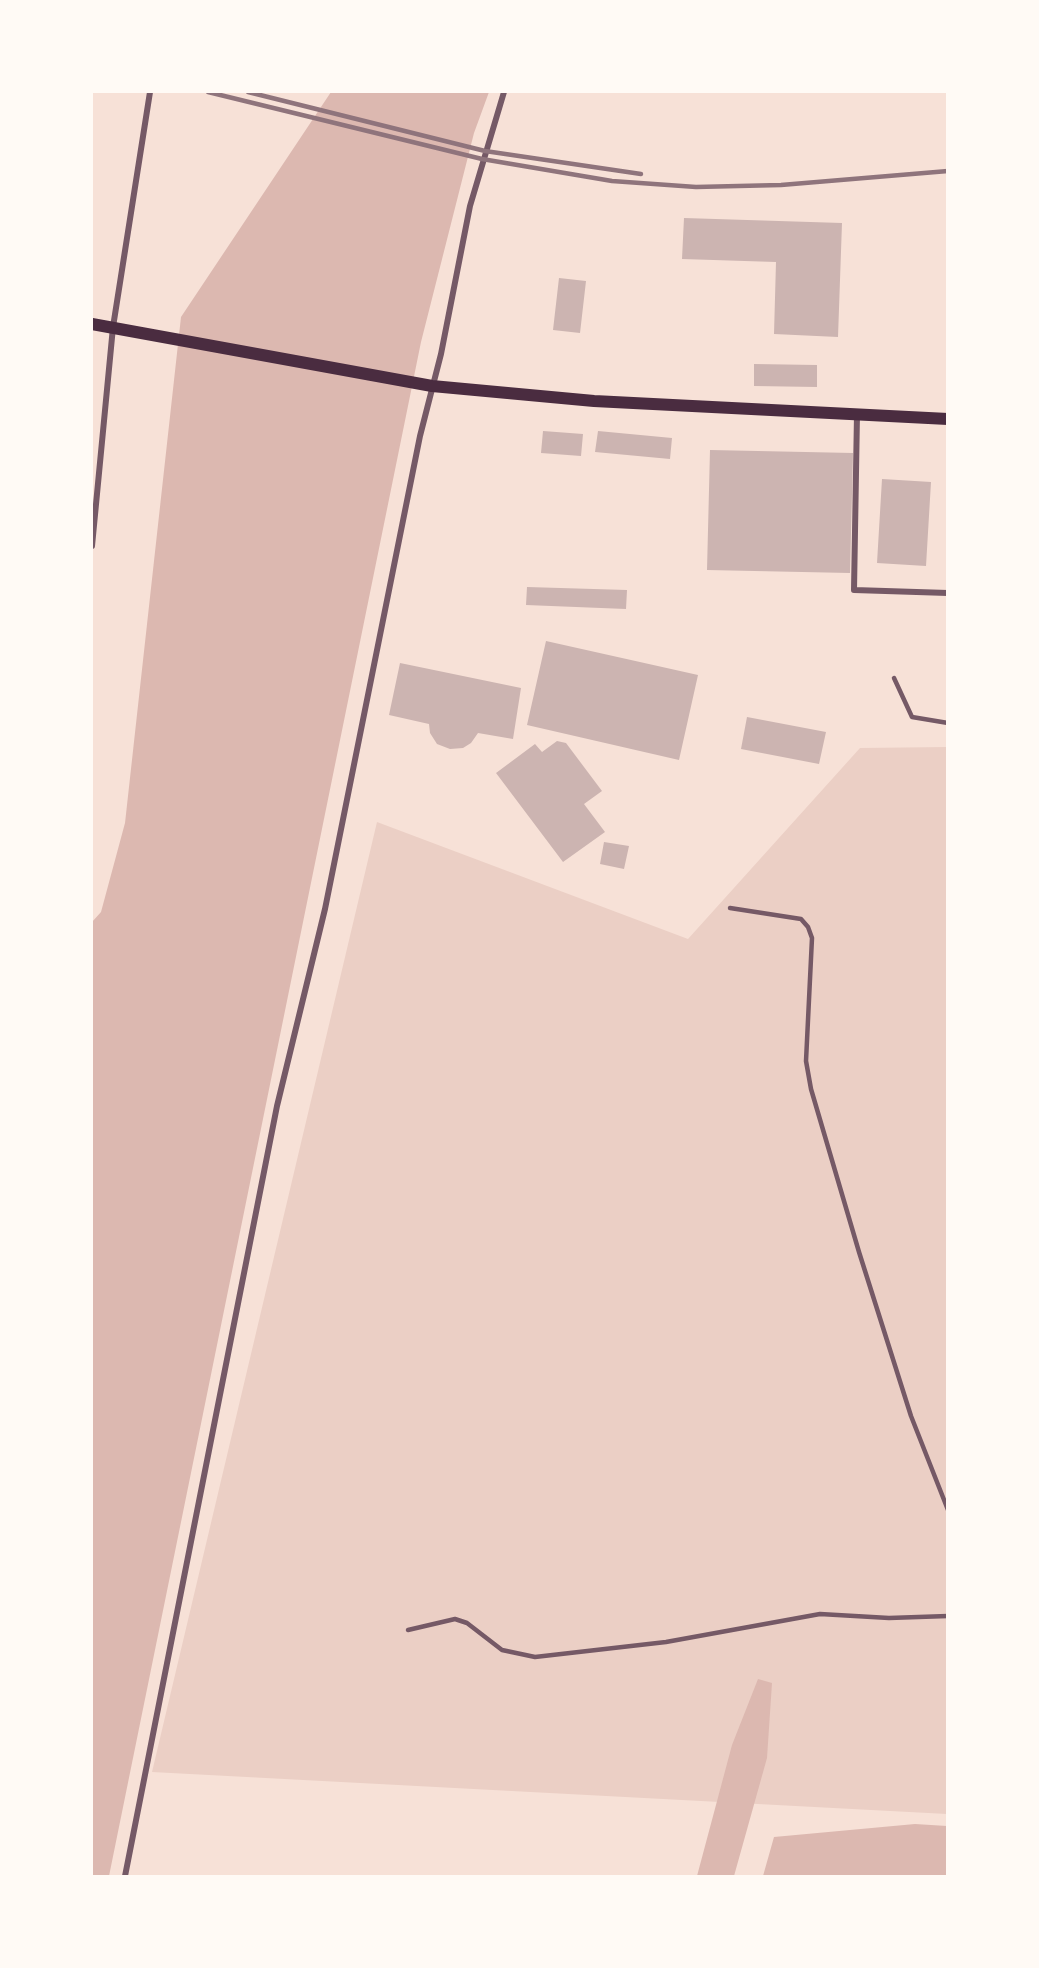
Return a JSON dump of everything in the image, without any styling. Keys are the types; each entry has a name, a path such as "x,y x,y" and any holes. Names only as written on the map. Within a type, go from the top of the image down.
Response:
{"main road":[{"path":"92,324 432,386 594,401 948,419"}],"street":[{"path":"92,546 113,327 150,92"},
{"path":"125,1876 277,1106 326,909 470,206 504,92"},
{"path":"857,414 854,590 948,593"}],"lane":[{"path":"894,678 912,717 948,723"},
{"path":"730,908 801,919 808,927 812,938 806,1061 811,1089 824,1139 907,1405 948,1510"},
{"path":"408,1630 454,1619 467,1623 502,1650 535,1657 666,1642 820,1614 890,1618 948,1616"}],"shaded area":[{"path":"331,92 489,92 474,133 421,342 109,1876 92,1876 92,922 101,912 125,823 181,317"},
{"path":"947,747 947,1814 152,1772 377,822 688,939 860,748"},
{"path":"758,1679 772,1683 767,1758 734,1876 697,1876 732,1745"},
{"path":"915,1824 947,1826 947,1876 763,1876 774,1837"}],"building":[{"path":"684,218 842,223 838,337 774,334 776,262 682,259"},
{"path":"559,278 586,281 580,333 553,330"},
{"path":"754,364 817,365 817,387 754,386"},
{"path":"543,431 583,434 581,456 541,453"},
{"path":"598,431 672,438 670,459 595,452"},
{"path":"710,450 853,453 850,573 707,570"},
{"path":"882,479 931,482 926,566 877,563"},
{"path":"527,587 627,590 626,609 526,605"},
{"path":"546,641 698,675 679,760 527,725"},
{"path":"400,663 521,688 513,739 478,733 471,743 463,748 450,749 437,744 430,733 429,724 389,715"},
{"path":"747,717 826,732 819,764 741,749"},
{"path":"557,741 566,743 602,791 584,804 605,832 563,862 496,773 535,744 542,752"},
{"path":"604,842 629,846 624,869 600,864"}],"railway":[{"path":"208,92 482,159 612,181 696,187 781,185 948,171"},
{"path":"248,92 485,151 641,174"}]}
